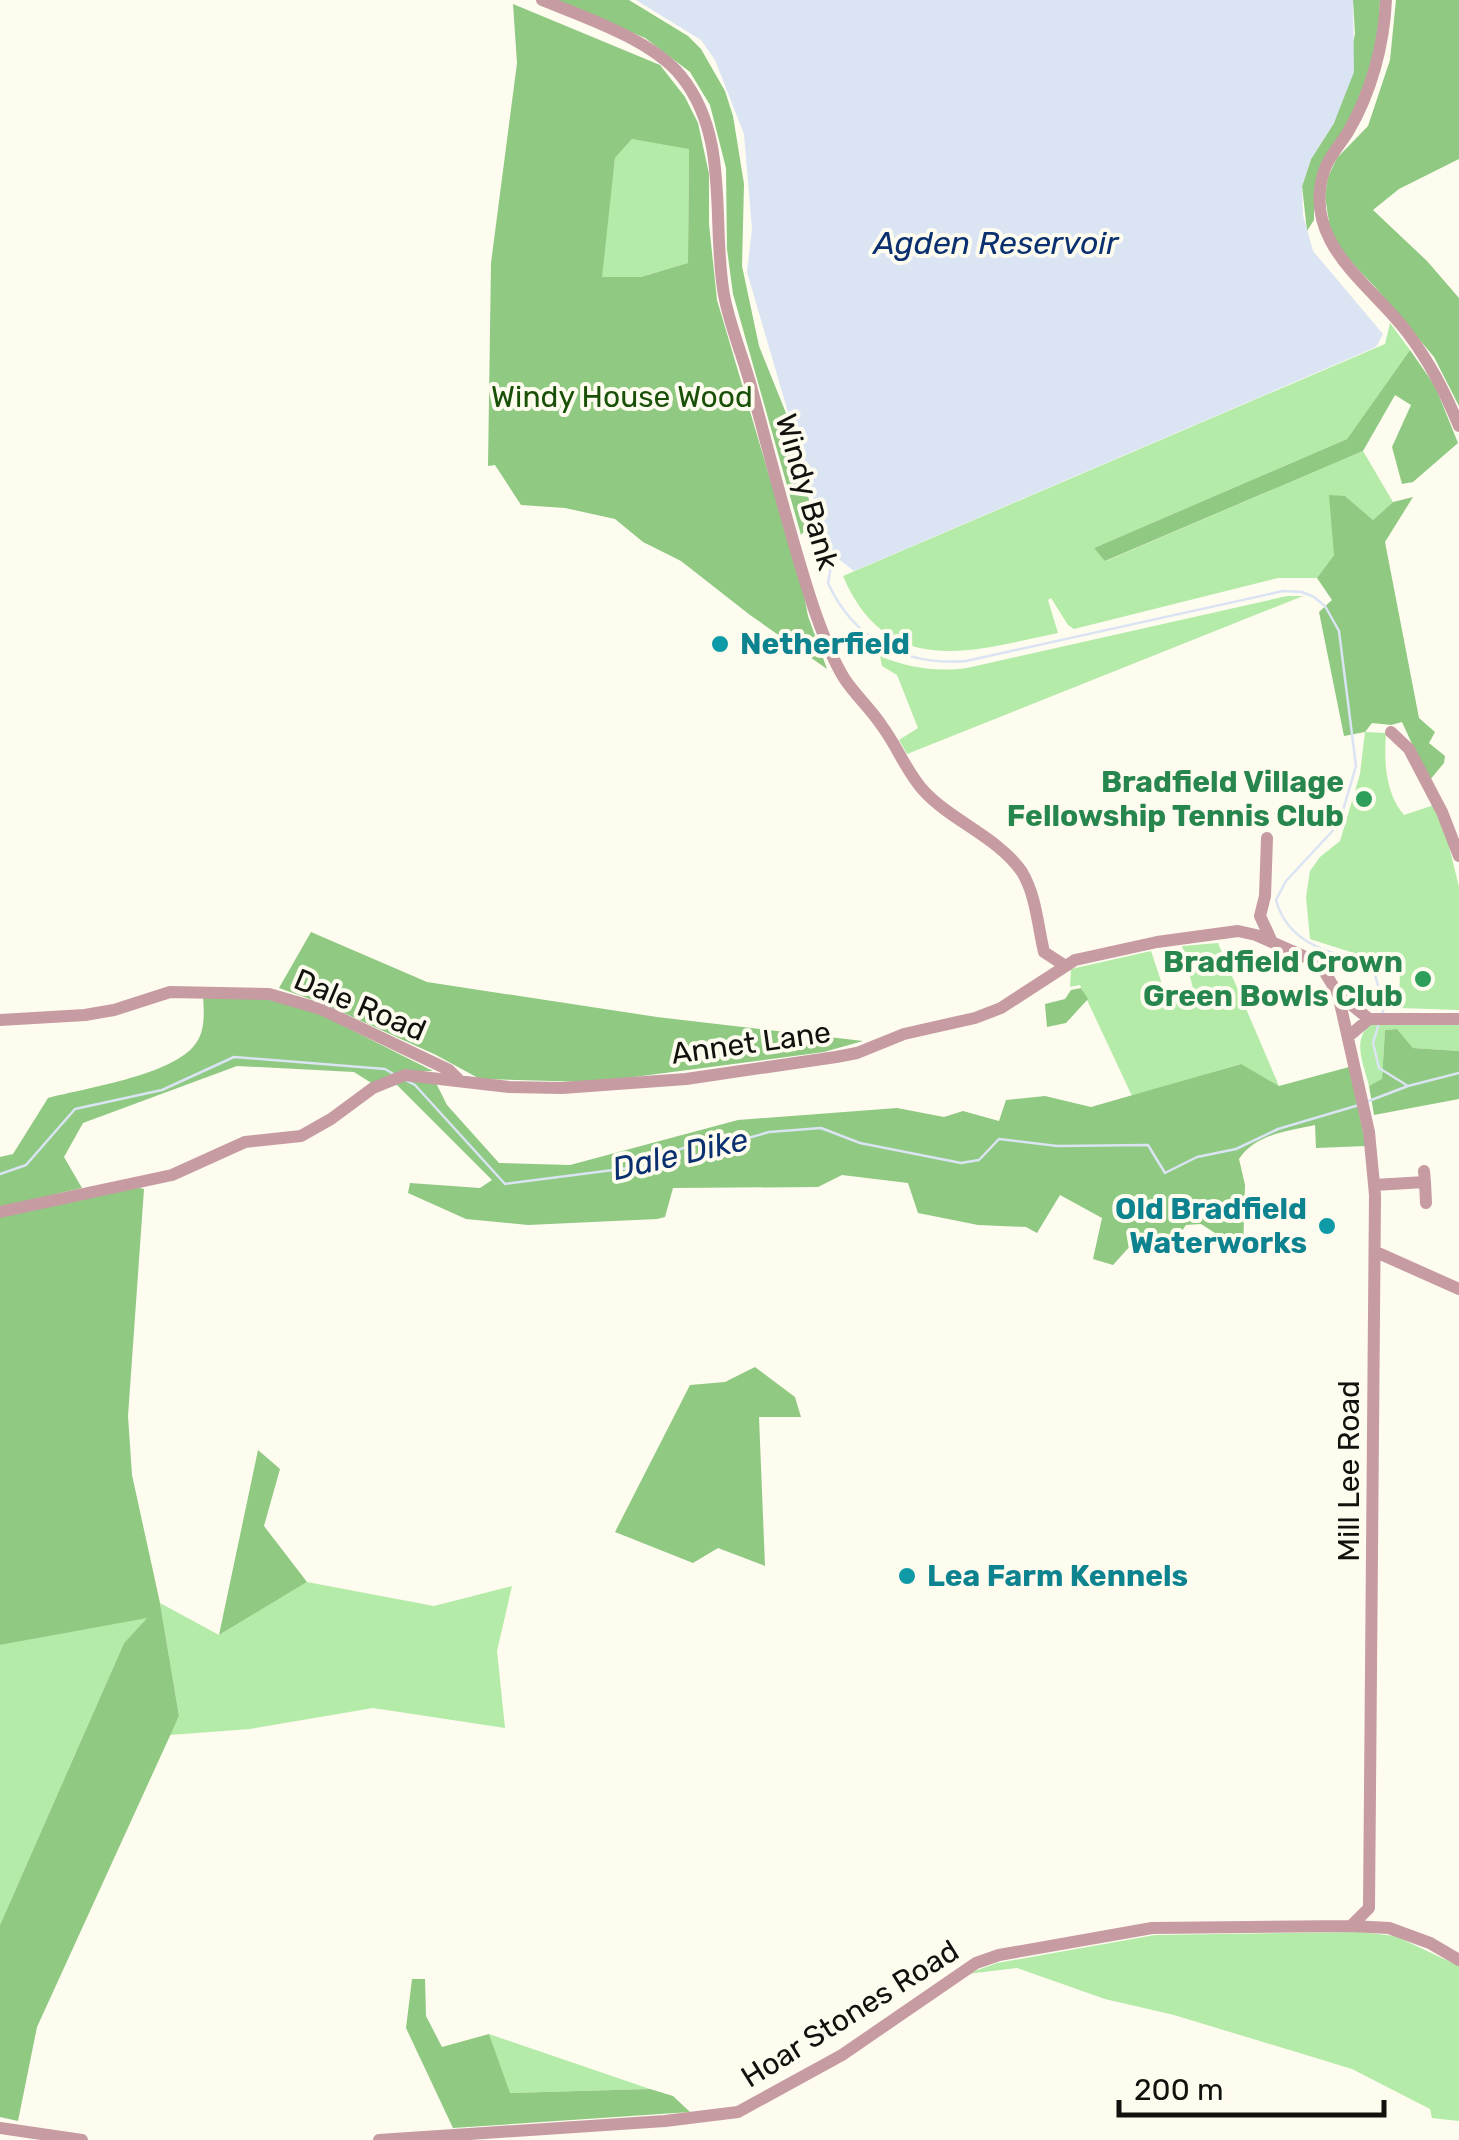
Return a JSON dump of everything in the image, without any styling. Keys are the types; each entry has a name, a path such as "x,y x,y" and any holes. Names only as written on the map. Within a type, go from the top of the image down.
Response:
{"street":[{"name":"Windy Bank","path":"542,0 660,56 695,97 708,130 716,170 725,299 767,454 826,641 845,680 882,724 923,790 1020,870 1030,888 1044,952 1040,980"},
{"path":"1386,0 1383,36 1368,89 1324,172 1320,200 1324,232 1334,252 1374,292 1438,376 1459,426"},
{"path":"1391,732 1408,749 1442,812 1459,856"},
{"path":"1267,838 1265,896 1260,916 1272,942"},
{"path":"1238,931 1260,916"},
{"path":"1238,931 1310,960 1324,971 1338,994 1370,1019"},
{"name":"Annet Lane","path":"0,1212 172,1175 245,1142 301,1136 398,1077 509,1087 589,1087 686,1079 836,1058 904,1034 1001,1008 1064,965 1157,942 1238,931"},
{"path":"1044,952 1064,965"},
{"name":"Dale Road","path":"0,1020 85,1015 170,992 269,994 321,1009 450,1070 458,1080"},
{"name":"Mill Lee Road","path":"1338,994 1360,1086 1374,1184 1368,1908"},
{"path":"1349,1036 1370,1019 1459,1019"},
{"path":"1374,1184 1424,1176 1426,1203"},
{"path":"1376,1252 1459,1289"},
{"path":"1352,1926 1368,1908 1384,1926"},
{"name":"Hoar Stones Road","path":"379,2140 569,2134 738,2112 842,2054 976,1964 999,1955 1152,1928 1384,1926 1430,1943 1459,1960"},
{"path":"0,2128 82,2140"}],"green space":[{"name":"Windy House Wood","path":"556,0 629,0 688,36 701,49 725,91 744,184 742,266 759,346 792,428 797,465 811,505 812,521 801,535 733,294 727,249 726,168 710,105 690,72 645,38"},
{"path":"1353,0 1380,0 1378,42 1356,108 1314,194 1314,220 1307,231 1302,186 1311,159 1334,123 1355,34"},
{"path":"1396,0 1459,0 1459,159 1399,189 1373,210 1459,298 1459,406 1434,357 1332,242 1325,196 1328,177 1337,158 1368,126 1390,60"},
{"name":"Windy House Wood","path":"513,4 660,65 685,97 698,123 709,174 709,224 717,300 808,616 827,669 681,561 643,542 615,519 565,508 521,505 495,465 488,466 491,263 517,63","holes":["632,139 689,149 688,263 641,277 602,277 615,158"]},
{"path":"632,139 689,148 688,263 641,277 601,277 615,158"},
{"path":"1390,323 1410,350 1347,439 1094,548 1106,561 1363,451 1393,502 1373,520 1345,496 1334,555 1317,578 1278,578 1074,629 1051,598 1048,600 1058,633 994,646 935,650 908,644 883,631 861,609 843,576 1385,344"},
{"path":"1410,350 1435,386 1458,443 1413,482 1402,484 1392,447 1411,405 1395,395 1363,451 1105,561 1094,548 1347,439"},
{"path":"1329,495 1345,496 1373,520 1393,502 1413,497 1385,542 1419,718 1435,732 1429,743 1445,756 1429,781 1402,722 1372,723 1365,732 1344,736 1319,612 1332,600 1317,578 1334,555"},
{"path":"1287,596 1303,596 907,754 899,740 918,728 897,675 882,666 880,656 923,668 967,668"},
{"path":"1365,732 1386,733 1389,787 1404,815 1434,805 1441,813 1459,887 1459,1010 1399,1008 1400,968 1310,939 1306,897 1310,871 1340,841 1360,774"},
{"path":"311,932 427,982 657,1017 863,1041 824,1052 619,1079 480,1079 324,1004 279,988"},
{"path":"1218,943 1279,1086 1240,1064 1132,1096 1080,985 1070,987 1071,969 1151,951 1162,984 1174,1001 1194,992 1182,946"},
{"path":"1081,988 1088,999 1066,1023 1047,1027 1045,1004 1065,999 1071,990"},
{"path":"203,996 267,999 320,1014 433,1071 401,1071 373,1084 354,1072 237,1066 83,1123 64,1157 82,1188 0,1207 0,1157 13,1154 48,1098 125,1080 181,1057 200,1036"},
{"path":"1371,1024 1459,1024 1459,1051 1413,1048 1397,1029 1385,1030 1382,1080 1369,1086 1360,1045"},
{"path":"1397,1029 1413,1048 1459,1051 1459,1099 1374,1115 1369,1086 1382,1079 1385,1030"},
{"path":"1241,1064 1279,1086 1349,1067 1366,1146 1316,1148 1315,1125 1263,1139 1239,1159 1245,1185 1243,1251 1201,1224 1186,1225 1172,1245 1132,1244 1113,1265 1093,1259 1102,1218 1060,1195 1037,1233 1026,1227 978,1225 918,1213 908,1183 842,1175 818,1187 673,1188 665,1217 657,1219 528,1225 466,1219 408,1193 410,1183 480,1188 492,1180 393,1081 406,1077 436,1083 447,1105 499,1163 570,1165 738,1120 897,1108 944,1117 963,1111 999,1121 1006,1100 1045,1096 1091,1107"},
{"path":"131,1186 144,1189 128,1416 132,1475 179,1716 37,2027 18,2121 0,2117 0,1925 124,1643 147,1618 0,1645 0,1215"},
{"path":"755,1367 795,1397 801,1417 759,1417 765,1566 718,1548 693,1563 615,1532 690,1385 725,1382"},
{"path":"258,1450 280,1469 264,1526 307,1582 219,1635"},
{"path":"307,1582 434,1606 512,1586 497,1651 505,1728 373,1708 250,1729 170,1735 179,1716 160,1603 219,1635"},
{"path":"148,1617 124,1643 0,1925 0,1645"},
{"path":"1360,1932 1395,1936 1459,1966 1459,2121 1432,2118 1430,2109 1352,2069 1174,2015 1105,1999 1017,1968 967,1974 997,1963 1155,1935"},
{"path":"412,1979 425,1979 426,2016 442,2047 489,2034 510,2093 650,2089 673,2096 690,2112 453,2128 406,2028"},
{"path":"489,2034 650,2089 509,2093"}],"water":[{"name":"Agden Reservoir","path":"636,0 1353,0 1354,72 1334,123 1311,159 1302,186 1303,215 1313,251 1383,334 1376,347 854,571 809,536 818,515 747,272 752,229 744,134 715,60 701,40"}],"waterway":[{"path":"834,550 828,583 852,620 884,645 922,659 966,661 1283,591 1302,592 1325,606 1339,631 1356,766 1339,824 1286,881 1276,900 1290,927 1301,937 1327,951 1372,964 1384,1007 1382,1015"},
{"path":"1379,1023 1373,1043 1379,1068 1408,1086"},
{"name":"Dale Dike","path":"0,1174 26,1165 75,1109 162,1090 234,1057 385,1069 395,1075"},
{"name":"Dale Dike","path":"1366,1102 1459,1073"},
{"name":"Dale Dike","path":"407,1081 415,1085 505,1184 629,1168 697,1143 821,1128 860,1143 961,1163 979,1160 999,1139 1057,1146 1148,1145 1165,1173 1197,1157 1236,1149 1278,1129 1359,1105"}],"place":[{"name":"Netherfield","path":"720,644"},
{"name":"Bradfield Village Fellowship Tennis Club","path":"1364,799"},
{"name":"Bradfield Crown Green Bowls Club","path":"1423,979"},
{"name":"Old Bradfield Waterworks","path":"1327,1226"},
{"name":"Lea Farm Kennels","path":"907,1576"}]}
